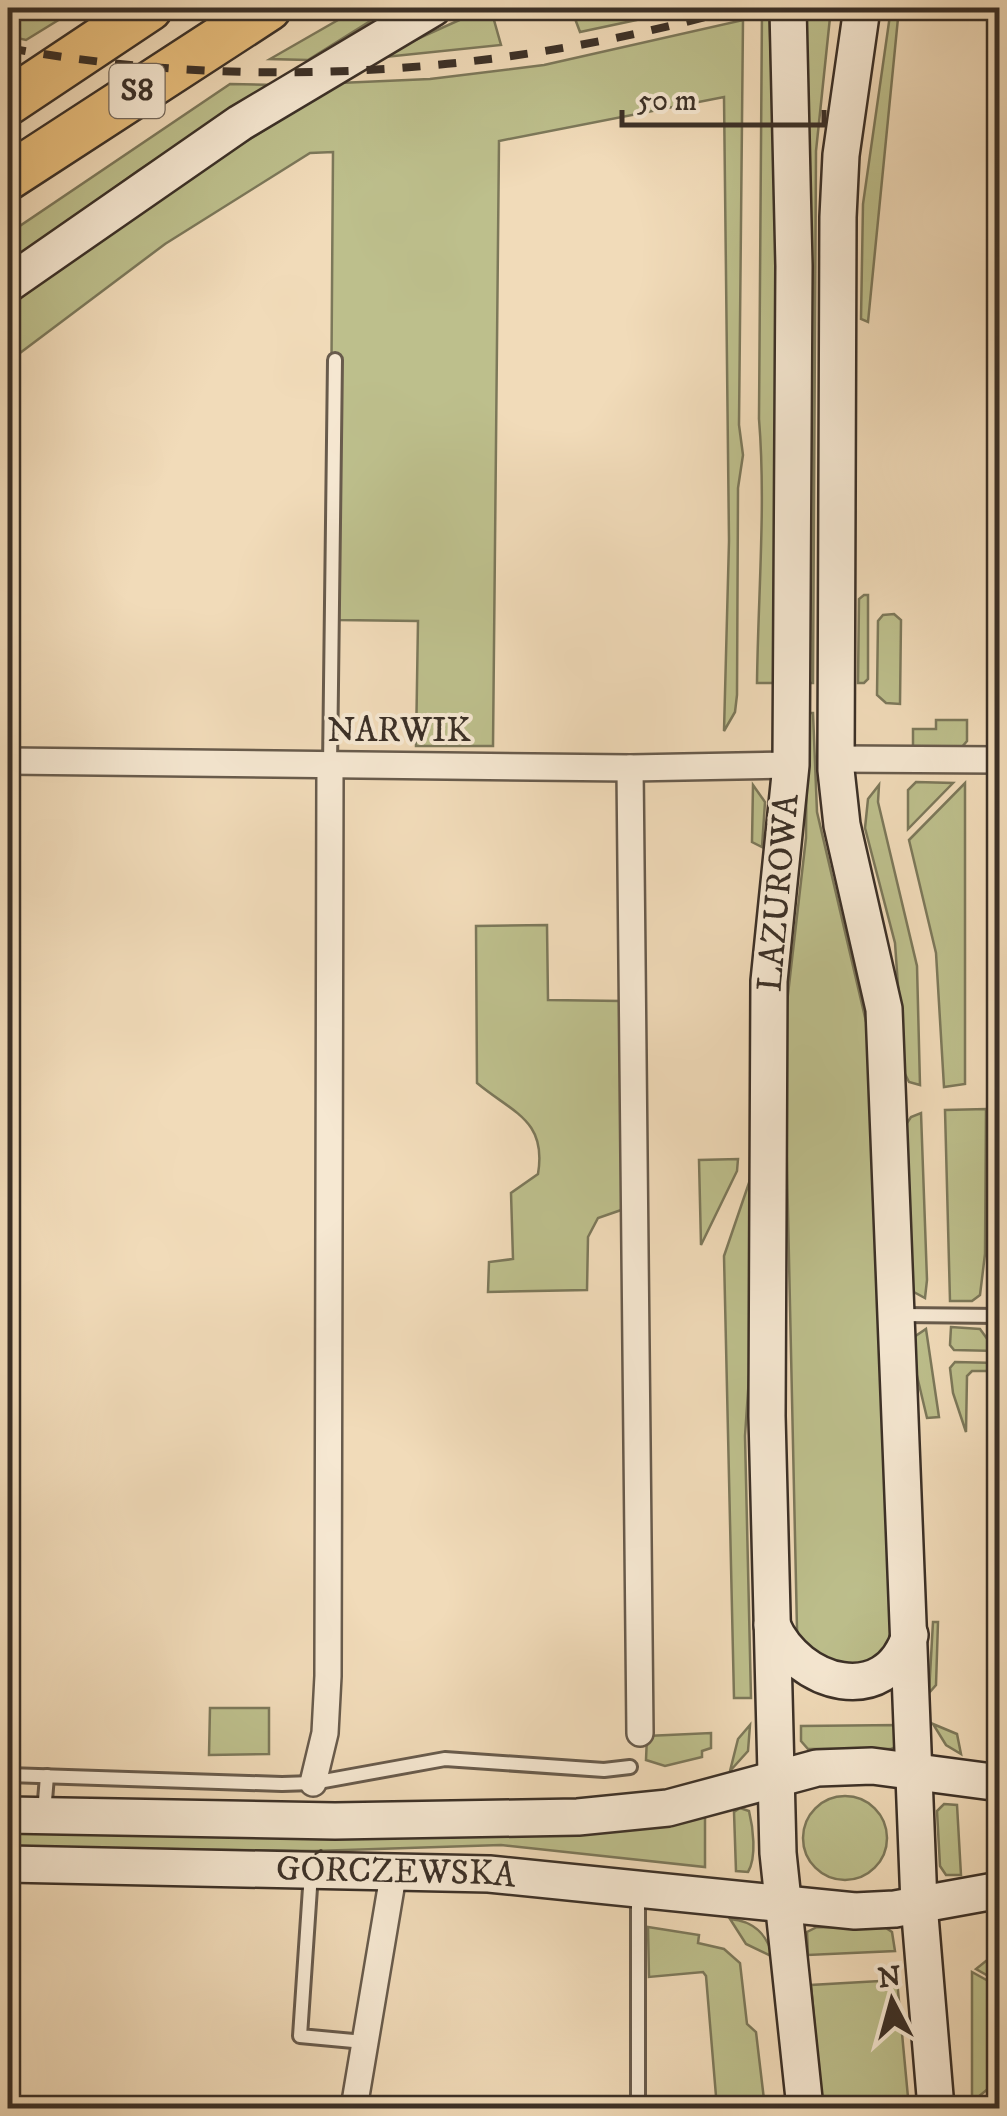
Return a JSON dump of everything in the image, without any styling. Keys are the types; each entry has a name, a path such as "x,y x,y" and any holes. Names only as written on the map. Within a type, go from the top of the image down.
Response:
{"highway":[{"name":"S8","path":"8,102 149,8"},
{"name":"S8","path":"8,178 268,8"}],"main road":[{"path":"8,284 240,123 433,8"},
{"name":"LAZUROWA","path":"784,1907 776,1779 767,1416 768,1012 790,764 794,266 788,8"},
{"name":"LAZUROWA","path":"862,8 841,155 838,217 836,759 845,838 884,1009 919,1904"},
{"path":"772,1625 779,1640 805,1667 838,1680 883,1673 901,1656 910,1635"},
{"name":"GÓRCZEWSKA","path":"8,1815 336,1820 578,1817 668,1808 817,1768 872,1766 916,1771"},
{"path":"916,1771 1000,1783"},
{"name":"GÓRCZEWSKA","path":"8,1864 488,1874 784,1907 855,1911 919,1904"},
{"path":"936,2108 919,1904 1000,1890"},
{"path":"784,1907 805,2108"}],"street":[{"path":"836,759 1000,760"},
{"name":"NARWIK","path":"8,761 630,768 790,764"},
{"path":"313,1783 325,1733 328,1676 330,766"},
{"path":"630,768 640,1734"},
{"path":"354,2108 394,1870"}],"lane":[{"path":"330,766 335,360"},
{"path":"1000,1018 1000,1038"},
{"path":"893,1315 1000,1316"},
{"path":"8,1776 313,1783 445,1760 604,1770 630,1767"},
{"path":"44,1816 46,1776"},
{"path":"312,1868 300,2036 364,2042"},
{"path":"638,1891 638,2108"}],"green space":[{"path":"19,8 78,8 26,40 8,36 8,15"},
{"path":"359,8 391,8 308,60 270,59"},
{"path":"486,8 504,8 492,13 501,45 375,58"},
{"path":"571,8 693,8 580,32"},
{"path":"762,8 769,8 778,256 775,683 757,683 762,517"},
{"path":"804,8 831,8 816,151 813,683 807,683"},
{"path":"891,8 899,8 868,322 861,319 863,204"},
{"path":"743,20 739,425 743,455 738,488 737,695 735,712 724,731 729,541 724,97 499,141 493,746 416,746 418,621 338,620 331,428 333,152 310,153 165,244 8,362 8,310 24,295 188,178 339,83 430,79 544,65"},
{"path":"230,84 274,85 139,170 8,265 8,234"},
{"path":"868,595 868,679 858,683 859,599"},
{"path":"894,614 901,620 900,704 886,703 877,695 878,621 883,615"},
{"path":"807,713 813,713 817,812 868,1030 892,1638 877,1661 831,1668 798,1640 797,1629 784,1029 806,838"},
{"path":"936,720 967,720 967,741 961,748 913,747 913,729 936,729"},
{"path":"916,782 953,783 908,829 908,790"},
{"path":"965,783 965,1084 944,1087 936,953 909,840"},
{"path":"753,785 765,802 762,847 752,842"},
{"path":"879,785 878,802 917,966 920,1085 909,1082 904,1072 895,943 865,828 868,799"},
{"path":"547,925 548,1000 622,1001 624,1209 598,1218 588,1237 587,1290 488,1292 489,1262 513,1259 511,1193 538,1174 539,1156 532,1129 477,1083 476,926"},
{"path":"986,1109 985,1254 980,1295 972,1301 950,1301 945,1110"},
{"path":"921,1113 925,1298 912,1291 905,1126 911,1117"},
{"path":"738,1159 737,1171 701,1245 699,1160"},
{"path":"751,1177 753,1319 745,1436 751,1698 734,1698 724,1256"},
{"path":"951,1327 980,1329 996,1351 954,1350 950,1345"},
{"path":"926,1329 939,1417 927,1418 912,1355 914,1337"},
{"path":"955,1362 997,1363 997,1371 972,1371 967,1376 966,1432 953,1393 950,1368"},
{"path":"933,1622 938,1622 936,1685 929,1693"},
{"path":"210,1708 269,1708 269,1754 209,1755"},
{"path":"933,1724 957,1734 961,1754 946,1745"},
{"path":"750,1725 748,1751 730,1771 738,1739"},
{"path":"898,1725 898,1746 891,1749 808,1749 801,1741 801,1726"},
{"path":"711,1733 711,1748 702,1751 702,1757 665,1766 646,1760 647,1736"},
{"path":"845,1796 868,1803 880,1815 887,1838 880,1861 868,1873 845,1880 822,1873 810,1861 803,1838 810,1815 822,1803"},
{"path":"944,1804 957,1805 961,1875 946,1875 940,1866 937,1811"},
{"path":"740,1808 749,1811 752,1825 753,1850 748,1872 736,1871 734,1812"},
{"path":"988,1808 999,1809 999,1873 991,1874"},
{"path":"705,1817 705,1867 501,1845 314,1851 8,1847 8,1832 574,1832 639,1828"},
{"path":"730,1919 758,1930 773,1957 746,1944"},
{"path":"648,1927 699,1935 698,1943 724,1949 740,1963 747,2024 756,2032 765,2108 717,2108 706,1976 703,1972 649,1977"},
{"path":"817,1927 886,1928 892,1932 895,1951 808,1955 807,1932"},
{"path":"1000,1945 999,1982 976,1969 991,1957 991,1948"},
{"path":"972,1972 999,1987 1000,2079 972,2102"},
{"path":"897,1980 909,2108 822,2108 811,1985"}],"railway":[{"path":"8,48 99,62 191,70 375,70 558,49 738,8"}]}
